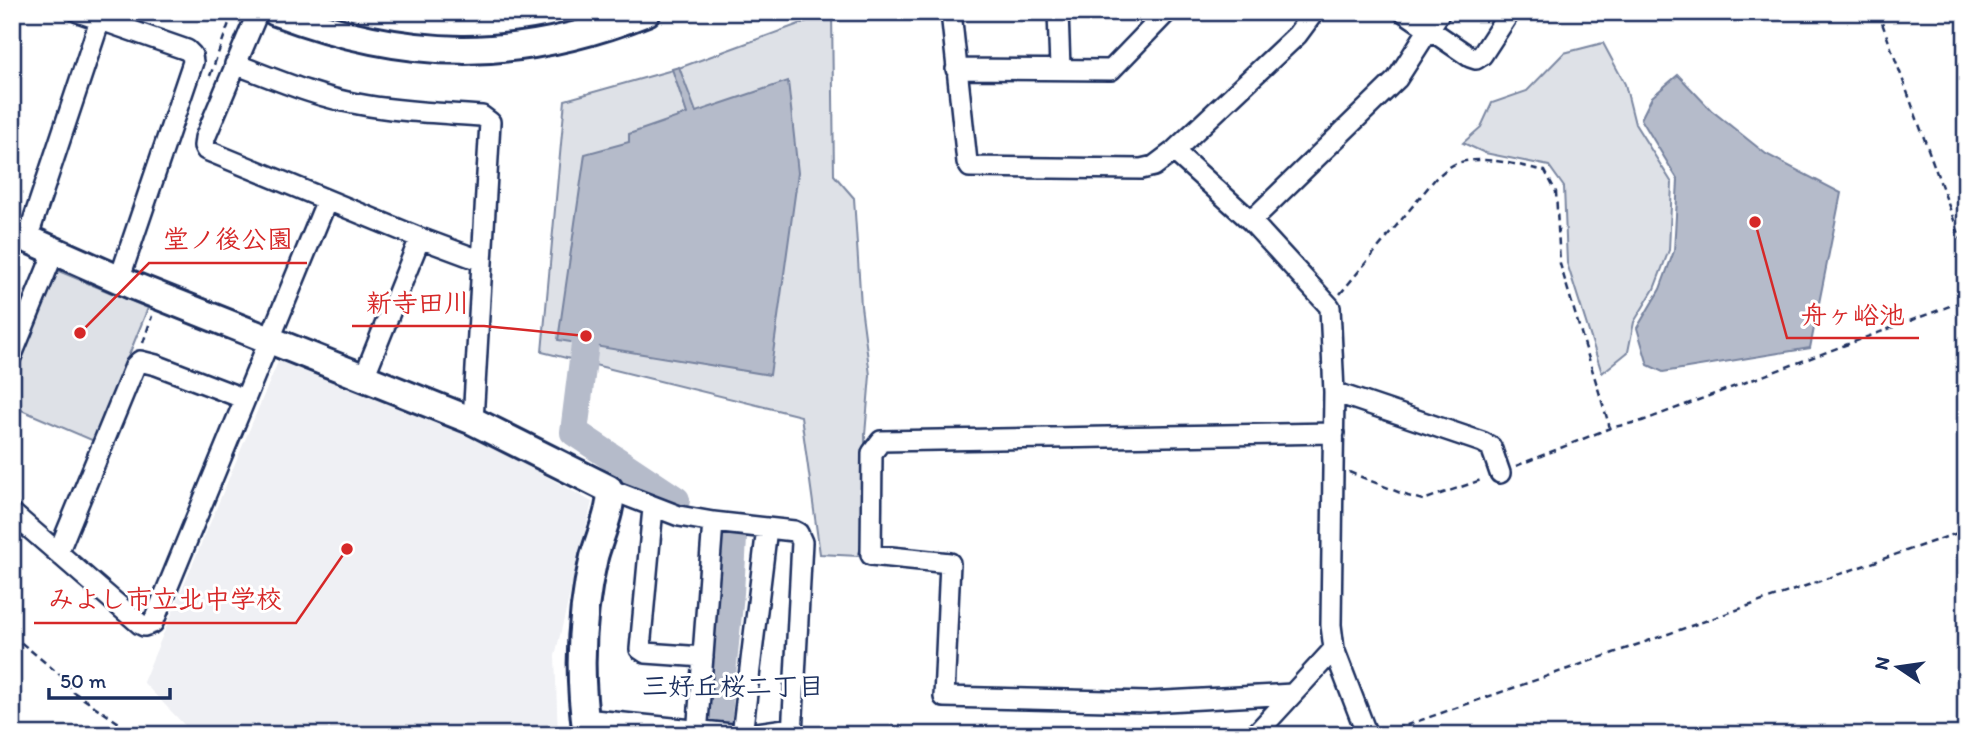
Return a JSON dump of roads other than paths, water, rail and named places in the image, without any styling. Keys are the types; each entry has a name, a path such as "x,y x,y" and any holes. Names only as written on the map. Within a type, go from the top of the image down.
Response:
{"street":[{"path":"78,12 187,50 192,55 193,62 119,280"},
{"path":"258,12 205,138 206,150 420,239 482,261"},
{"path":"275,12 343,35 388,45 428,50 471,50 590,33 647,12"},
{"path":"951,12 967,162 970,167 1148,169 1174,151 1297,35 1314,12"},
{"path":"1058,12 1060,68"},
{"path":"956,69 1111,69 1167,12"},
{"path":"1404,12 1476,59 1482,55 1510,12"},
{"path":"1251,221 1397,79 1440,12"},
{"path":"100,20 20,236 119,280 473,421 609,489 666,513 798,533 802,542 792,732 742,735 585,727 580,653 582,621 595,554 611,499 609,489"},
{"path":"235,64 313,93 356,104 392,110 482,117 488,120 491,125 473,421"},
{"path":"1174,151 1251,221 1330,307 1334,392 1331,625 1334,649 1367,735"},
{"path":"12,513 140,624 144,626 153,623 327,200"},
{"path":"364,377 420,239"},
{"path":"12,355 54,252"},
{"path":"58,553 135,366 140,361 245,399"},
{"path":"1334,392 1482,442 1491,447 1500,472"},
{"path":"1292,694 1148,702 944,697 950,563 871,555 872,453 881,441 1334,433"},
{"path":"653,508 640,649 646,653 703,657"},
{"path":"697,732 713,522"},
{"path":"742,735 767,528"},
{"path":"1255,735 1334,649"}],"water":[{"path":"679,67 696,112 788,81 798,173 770,375 558,340 585,154 629,142 629,134 687,114 672,69"},
{"path":"1678,75 1711,110 1766,154 1841,193 1810,348 1663,372 1648,365 1637,328 1660,289 1674,251 1678,180 1641,119 1652,97"}],"waterway":[{"path":"606,317 586,336 574,432 676,500"},
{"path":"716,735 733,538"}],"place":[{"name":"舟ヶ峪池","path":"1755,222"},
{"name":"堂ノ後公園","path":"80,333"},
{"name":"新寺田川","path":"586,336"},
{"name":"みよし市立北中学校","path":"347,549"}],"district":[{"name":"三好丘桜二丁目","path":"733,686"}]}
